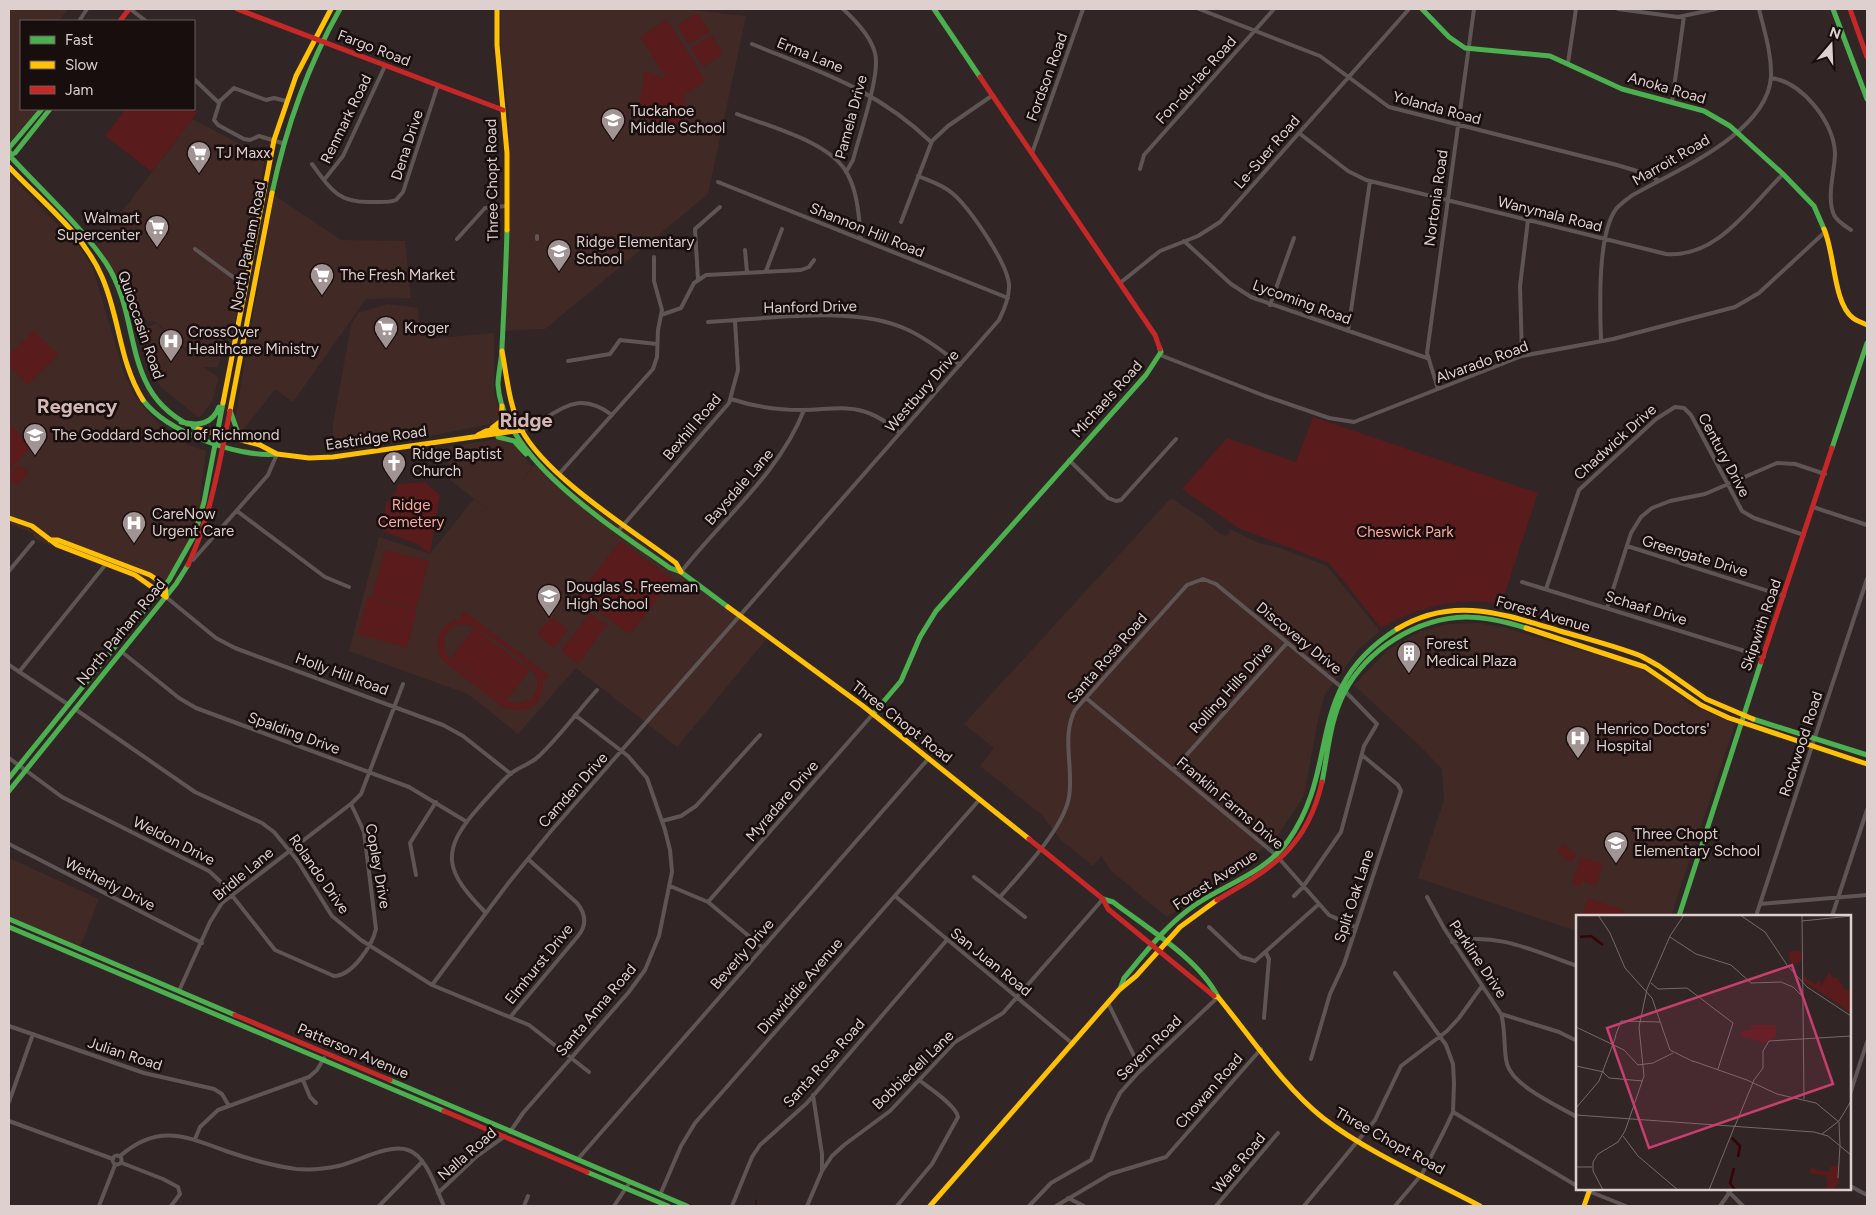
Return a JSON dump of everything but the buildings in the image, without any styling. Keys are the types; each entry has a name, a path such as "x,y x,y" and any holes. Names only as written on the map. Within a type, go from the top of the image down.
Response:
{"main road":[{"path":"121,20 130,9"},
{"name":"Fargo Road","path":"237,9 503,110"},
{"name":"North Parham Road","path":"9,778 159,593 179,566 195,534 210,469 274,140 286,102 314,38 332,9"},
{"name":"North Parham Road","path":"9,791 166,597 191,561 204,529 218,472 282,142 297,96 321,41 340,9"},
{"name":"Three Chopt Road","path":"497,9 496,45 507,152 502,351 498,374 503,403 513,430 532,458 558,484 618,530 670,568 681,572 873,714 1103,899 1113,902 1159,938 1216,989 1218,997 1311,1108 1334,1126 1358,1141 1480,1206"},
{"name":"Michaels Road","path":"873,714 893,692 905,675 923,631 936,610 1146,376 1160,355 1160,348 1155,336 934,9"},
{"path":"1422,9 1449,37 1468,49"},
{"path":"1833,9 1867,99"},
{"path":"1850,9 1867,57"},
{"name":"Anoka Road","path":"1468,49 1533,53 1550,56 1622,89 1704,111 1737,132 1783,174 1814,206 1826,231 1841,303 1852,318 1867,326"},
{"path":"41,110 9,148 9,155 15,153 49,110"},
{"name":"Quioccasin Road","path":"9,155 102,257 119,294 145,383 164,409 181,422 196,429 224,437"},
{"name":"Quioccasin Road","path":"9,167 83,246 98,269 130,377 144,402 156,415 175,430 187,436 223,446"},
{"name":"Skipwith Road","path":"1679,915 1743,714 1764,658 1867,343"},
{"name":"Three Chopt Road","path":"502,351 510,401 522,430 539,454 559,474 676,563 681,572"},
{"path":"181,422 199,425 208,422 217,412 225,390"},
{"path":"503,403 501,421 489,433 511,440 532,458"},
{"path":"230,408 233,423 238,433 260,445"},
{"name":"Eastridge Road","path":"223,446 268,455 277,454 321,458 489,433 522,430"},
{"name":"Eastridge Road","path":"224,437 260,445 277,454"},
{"path":"9,518 32,526 50,540 58,540 150,575 165,585 166,597"},
{"name":"Holly Hill Road","path":"50,540 57,546 140,578 166,597"},
{"name":"Forest Avenue","path":"1119,990 1124,978 1159,938 1189,909 1249,876 1276,855 1293,836 1308,809 1315,785 1326,722 1340,686 1363,656 1393,630 1438,612 1475,609 1506,614 1635,655 1659,666 1709,701 1867,755"},
{"name":"Forest Avenue","path":"930,1206 1119,990 1131,982 1164,944 1197,913 1255,880 1281,860 1298,841 1316,809 1323,784 1331,730 1345,692 1371,657 1402,634 1437,621 1478,618 1502,622 1637,664 1664,679 1707,709 1867,764"},
{"name":"Three Chopt Road","path":"1103,899 1108,909 1210,994 1218,997"},
{"name":"Patterson Avenue","path":"9,919 687,1206"},
{"name":"Patterson Avenue","path":"9,927 668,1206"},
{"path":"1584,1206 1589,1190"}],"street":[{"path":"80,20 88,9"},
{"path":"130,9 145,20"},
{"name":"Pamela Drive","path":"843,9 865,35 875,53 876,67 870,95 853,160 846,172 855,196 861,239"},
{"name":"Fordson Road","path":"1032,153 1083,9"},
{"name":"Yolanda Road","path":"1199,9 1320,56 1389,107 1644,173 1658,180"},
{"name":"Fon-du-lac Road","path":"1140,169 1144,155 1274,9"},
{"name":"Le-Suer Road","path":"1120,283 1160,251 1209,230 1220,222 1409,9"},
{"name":"Nortonia Road","path":"1438,390 1427,358 1474,9"},
{"path":"1568,63 1576,9"},
{"path":"1618,9 1684,16 1716,9"},
{"name":"Marroit Road","path":"1600,341 1600,281 1606,240 1616,208 1631,196 1732,139 1760,107 1771,78 1760,9"},
{"path":"1672,102 1684,16"},
{"name":"Erma Lane","path":"752,44 842,80 870,95 900,114 931,142"},
{"name":"Renmark Road","path":"324,180 343,156 385,66"},
{"path":"1771,78 1783,81 1802,94 1827,125 1834,141 1835,154 1832,208 1836,218 1851,230"},
{"path":"195,80 219,103"},
{"name":"Dena Drive","path":"312,164 340,197 348,201 390,202 398,198 403,192 438,85"},
{"path":"282,142 259,136 248,140 218,125 214,120 219,103 234,88 266,100 277,99 286,102"},
{"path":"902,222 931,142 948,126 992,95"},
{"path":"737,114 822,148 835,157 846,172"},
{"name":"Wanymala Road","path":"1299,133 1348,171 1370,181 1666,254 1693,253 1706,247 1726,232 1783,174"},
{"name":"Westbury Drive","path":"739,616 999,320 1008,298 1009,281 1004,266 963,204 950,191 918,176"},
{"path":"1348,331 1370,181"},
{"name":"Shannon Hill Road","path":"718,182 1008,298"},
{"path":"457,239 485,208 506,206"},
{"path":"698,279 695,229 720,207"},
{"path":"1522,356 1520,286 1528,220"},
{"path":"766,272 782,229"},
{"name":"Alvarado Road","path":"1160,355 1265,396 1340,422 1362,420 1522,356 1600,341 1705,316 1742,304 1776,278 1826,231"},
{"path":"1270,305 1294,238"},
{"name":"Lycoming Road","path":"1184,241 1240,291 1270,305 1427,358"},
{"path":"195,249 235,278 254,284"},
{"path":"745,250 746,272"},
{"path":"559,474 653,369 657,357 657,344 662,315 662,303 654,281 654,257"},
{"path":"662,315 681,308 692,286 698,279 714,274 805,269 814,260"},
{"name":"Hanford Drive","path":"708,322 842,315 869,318 893,324 919,335 960,365"},
{"name":"Bexhill Road","path":"618,530 720,414 731,398 738,370 735,321"},
{"path":"568,361 610,354 620,340 657,344"},
{"path":"731,398 757,407 804,410 828,407 865,411 876,416 900,433"},
{"path":"522,430 579,402 596,404 612,416"},
{"name":"Century Drive","path":"1680,407 1687,410 1699,428 1739,507 1749,516 1804,535"},
{"name":"Chadwick Drive","path":"1546,589 1578,490 1656,419 1670,408 1680,407"},
{"name":"Baysdale Lane","path":"681,572 781,455 796,432 804,410"},
{"path":"1069,460 1112,500 1120,500 1176,439"},
{"path":"191,561 268,475 277,454"},
{"path":"1607,608 1636,523 1652,508 1670,501 1705,494 1778,463 1796,464 1824,474"},
{"path":"1813,507 1867,525"},
{"path":"237,511 324,577 349,587"},
{"path":"9,571 11,566 33,542"},
{"name":"Greengate Drive","path":"1627,546 1784,596"},
{"path":"19,672 106,564"},
{"name":"Discovery Drive","path":"1200,579 1216,584 1340,686 1376,724 1364,746 1362,755"},
{"name":"Santa Rosa Road","path":"1000,897 1062,820 1068,805 1071,782 1068,729 1075,710 1187,585 1200,579"},
{"name":"Rockwood Road","path":"1756,915 1867,579"},
{"name":"Schaaf Drive","path":"1522,582 1764,658"},
{"name":"Holly Hill Road","path":"166,597 209,632 229,645 455,731 511,774"},
{"name":"Camden Drive","path":"432,985 528,859 739,616"},
{"name":"Rolling Hills Drive","path":"1173,770 1287,643"},
{"name":"Spalding Drive","path":"122,651 179,698 196,708 408,787 436,802 466,822"},
{"name":"Rolando Drive","path":"9,665 195,792 267,826 289,850 332,916 347,930 432,985 511,1016 538,1031 588,1072"},
{"name":"Bridle Lane","path":"176,998 216,912 231,894 351,804 361,794 403,684"},
{"path":"486,913 463,887 452,865 453,845 466,822 511,774 538,758 597,690"},
{"name":"Franklin Farms Drive","path":"1086,698 1276,855 1303,887 1335,919 1355,927"},
{"name":"Myradare Drive","path":"708,902 873,714"},
{"name":"Santa Anna Road","path":"510,1132 523,1113 638,982 659,936 670,886 672,862 662,821 647,778 638,766 622,752 575,715"},
{"path":"662,821 681,816 696,806 760,735"},
{"path":"1294,896 1303,887 1341,832 1362,755"},
{"name":"Split Oak Lane","path":"1310,1059 1330,994 1338,980 1401,790 1398,785 1362,755"},
{"name":"Weldon Drive","path":"9,758 62,797 209,871 231,894 270,946 309,966"},
{"name":"Beverly Drive","path":"574,1166 577,1160 762,947 929,758"},
{"name":"Dinwiddie Avenue","path":"658,1202 681,1146 695,1123 980,799"},
{"path":"416,875 410,843 436,802"},
{"name":"Copley Drive","path":"309,966 328,974 344,975 352,968 369,944 376,929 364,832 351,804"},
{"path":"1832,915 1867,810"},
{"name":"Wetherly Drive","path":"9,844 202,943"},
{"name":"Elmhurst Drive","path":"511,1016 578,936 585,924 583,912 577,903 528,859"},
{"path":"974,877 1025,917"},
{"path":"670,886 708,902 762,947"},
{"path":"1760,904 1867,895"},
{"name":"San Juan Road","path":"895,896 946,941 1073,1044"},
{"name":"Parkline Drive","path":"1427,897 1452,942 1501,1014 1559,1032 1576,1040"},
{"name":"Bobbiedell Lane","path":"822,1171 832,1156 890,1111 955,1042 994,1020 1017,998 1103,899"},
{"path":"1209,927 1244,959 1255,960 1266,953 1319,904"},
{"path":"1452,942 1478,937 1493,938 1576,966"},
{"name":"Santa Rosa Road","path":"732,1206 756,1150 769,1135 801,1109 946,941"},
{"path":"1264,1018 1269,959 1266,953"},
{"path":"1395,973 1440,1036 1453,1064 1453,1112 1422,1174 1395,1206"},
{"path":"1304,1206 1382,1111 1401,1066 1440,1036 1459,1018 1482,986"},
{"name":"Severn Road","path":"1029,1206 1051,1183 1091,1160 1116,1099 1141,1070 1218,997"},
{"path":"1108,1003 1141,1070"},
{"path":"1501,1014 1506,1061 1512,1075 1523,1084 1576,1115"},
{"name":"Julian Road","path":"9,1026 144,1073 214,1089 222,1094 229,1106"},
{"path":"9,1102 33,1034"},
{"path":"1851,1091 1867,1042"},
{"name":"Chowan Road","path":"1056,1206 1095,1182 1124,1169 1163,1159 1261,1049"},
{"path":"195,1139 200,1127 210,1116 229,1106 303,1080 317,1070 325,1053"},
{"path":"1851,1077 1855,1078"},
{"path":"303,1080 310,1097 316,1102"},
{"path":"897,1206 932,1164 958,1115 951,1106 919,1080"},
{"path":"807,1206 822,1171 822,1154 813,1095"},
{"path":"1453,1112 1576,1185"},
{"path":"9,1121 113,1159"},
{"name":"Nalla Road","path":"438,1193 477,1156 510,1132"},
{"name":"Ware Road","path":"1216,1206 1278,1133"},
{"path":"113,1159 133,1146 157,1137 181,1135 248,1158 296,1169 338,1166 400,1148 413,1152 422,1162 444,1206"},
{"path":"120,1156 122,1163"},
{"path":"99,1206 115,1165 113,1159"},
{"path":"379,1206 422,1162"},
{"path":"115,1165 122,1163 163,1179 180,1191 172,1206"},
{"path":"614,1206 630,1182"},
{"path":"1851,1187 1867,1195"},
{"path":"1589,1190 1626,1206"},
{"path":"1720,1206 1729,1190 1743,1206"},
{"path":"524,1206 528,1196"},
{"path":"1068,1198 1084,1206"}],"shaded area":[{"path":"9,9 68,9 60,20 20,20 20,110 38,110 9,143"},
{"name":"Tuckahoe Middle School","path":"501,9 682,9 746,16 708,194 545,329 503,331 509,117 501,58"},
{"path":"192,119 265,157 231,343 208,325 188,351 156,322 129,317 125,297 112,268 97,245"},
{"path":"9,174 81,249 92,266 124,373 136,398 158,423 172,434 186,444 206,451 200,499 202,510 195,534 157,595 138,580 35,539 32,533 9,524"},
{"path":"274,195 341,240 405,241 411,298 366,299 293,402 275,389 241,433 236,420 236,413"},
{"path":"388,304 418,308 420,334 428,334 428,339 494,333 494,393 500,413 496,423 424,437 333,449 333,424 351,325 358,313"},
{"path":"156,323 194,359 190,355 207,333 224,338 218,367 204,367 219,378 212,402 199,418 161,387 145,361 136,334"},
{"name":"Douglas S. Freeman High School","path":"498,439 507,441 515,446 532,467 495,515 538,460 561,483 768,637 677,747 576,668 518,734 468,694 349,651 379,537 430,554 474,499 494,514 450,480 447,447"},
{"path":"1171,498 1203,519 1220,534 1228,535 1230,529 1259,543 1280,548 1327,566 1380,631 1358,650 1325,694 1318,720 1304,796 1274,841 1167,917 1111,871 1101,856 1093,866 1060,839 1042,815 980,766 994,748 964,724"},
{"name":"Henrico Doctors' Hospital","path":"1477,623 1502,627 1637,667 1663,682 1690,704 1735,724 1671,915 1576,915 1576,931 1418,878 1444,800 1442,769 1354,685 1389,649 1421,631 1449,624"},
{"path":"9,858 99,899 81,945 68,945 9,920"}],"green space":[{"path":"698,13 710,32 689,44 677,25"},
{"path":"667,20 706,81 684,95 686,105 683,125 638,118 644,71 666,78 640,37"},
{"path":"712,35 723,54 703,67 691,48"},
{"path":"125,110 193,110 197,113 152,172 105,136"},
{"path":"34,331 58,355 27,385 9,365 9,355"},
{"name":"Cheswick Park","path":"1313,417 1538,493 1501,605 1486,602 1470,602 1439,605 1424,609 1381,628 1329,563 1238,528 1182,489 1227,438 1296,462"},
{"path":"9,423 32,447 9,470"},
{"path":"19,464 29,473 16,486 9,479 9,475"},
{"name":"Ridge Cemetery","path":"425,482 440,495 430,554 417,544 383,531 386,503 396,492 398,484"},
{"path":"620,541 673,579 631,633 627,633 578,596"},
{"path":"388,550 429,561 416,609 372,596 384,552"},
{"path":"368,596 417,610 407,648 357,634"},
{"path":"464,611 549,675 546,679 543,678 543,690 537,703 527,709 512,710 503,707 443,661 438,647 440,634 448,623 462,618 460,616","holes":["457,625 470,626 503,646 532,670 537,679 536,690 532,698 518,704 507,701 448,657 444,646 444,640 448,631"]},
{"path":"590,613 607,625 578,664 561,651"},
{"path":"552,617 568,629 554,648 537,635"},
{"path":"474,628 530,670 507,700 451,658"},
{"path":"1563,844 1577,855 1571,862 1557,852"},
{"path":"1581,857 1603,864 1596,886 1583,881 1581,887 1572,883"},
{"path":"1588,898 1624,910 1622,915 1582,915"}],"waterway":[{"path":"756,1200 756,1206"}],"traffic: fast":[{"path":"272,193 284,145 299,98 317,53 340,9"},
{"path":"934,9 980,77"},
{"path":"1422,9 1449,37 1465,48 1550,56 1622,89 1704,111 1730,126 1783,174 1814,206 1824,229"},
{"path":"1833,9 1867,99"},
{"path":"9,155 9,148 41,110"},
{"path":"9,155 15,153 49,110"},
{"path":"9,155 72,221 106,263 118,285 136,355 144,377 155,397 173,415 198,429"},
{"path":"507,230 502,352 498,385 505,413 519,440 540,466 593,513 670,568 681,572 728,607"},
{"path":"1832,448 1867,343"},
{"path":"873,714 901,681 920,637 936,611 1146,375 1161,352 1160,349"},
{"path":"143,400 154,412 169,422 204,440 243,452 277,454"},
{"path":"9,778 169,580 195,534 204,502 223,403"},
{"path":"181,422 204,423 212,418 219,407"},
{"path":"231,413 238,433 260,445"},
{"path":"498,437 514,441 526,454"},
{"path":"9,791 176,584 188,565"},
{"path":"1322,782 1332,725 1339,703 1354,677 1380,650 1412,630 1448,619 1482,618 1526,628"},
{"path":"1120,989 1124,978 1175,921 1207,897 1245,877 1269,861 1288,841 1304,813 1314,784 1335,702 1347,677 1367,652 1397,629"},
{"path":"1679,915 1761,662"},
{"path":"1753,719 1867,755"},
{"path":"1103,899 1113,902 1171,945 1198,970 1218,997"},
{"path":"9,919 235,1015"},
{"path":"9,927 444,1111"},
{"path":"390,1080 687,1206"},
{"path":"587,1172 668,1206"}],"traffic: slow":[{"path":"223,403 274,140 296,76 331,9"},
{"path":"497,9 497,45 507,153 507,230"},
{"path":"9,167 73,232 94,261 108,292 129,371 143,400"},
{"path":"230,411 272,193"},
{"path":"1824,229 1828,239 1838,290 1846,311 1853,318 1867,325"},
{"path":"502,351 509,391 517,420 533,447 569,484 676,563 681,572"},
{"path":"492,428 501,421 502,406"},
{"path":"478,435 486,431 513,427"},
{"path":"198,429 260,445 277,454 309,458 333,457 522,430"},
{"path":"9,518 32,526 57,545 135,575 166,597"},
{"path":"50,540 58,540 150,575 165,585 166,597"},
{"path":"728,607 863,706 1029,839"},
{"path":"1397,629 1418,619 1458,610 1478,611 1518,619 1641,656 1659,666 1706,699 1753,719"},
{"path":"1526,628 1645,667 1701,705 1729,718 1867,764"},
{"path":"930,1206 1119,990 1136,976 1180,927 1217,900"},
{"path":"1214,996 1218,997 1295,1092 1323,1118 1379,1154 1480,1206"},
{"path":"1584,1206 1590,1190"}],"traffic: jam":[{"path":"121,20 129,9"},
{"path":"237,9 503,110"},
{"path":"1850,9 1867,57"},
{"path":"980,77 1155,335 1160,349"},
{"path":"188,565 203,528 218,470 230,411"},
{"path":"1761,662 1832,448"},
{"path":"1217,900 1270,866 1297,840 1307,824 1322,782"},
{"path":"1029,839 1103,899 1108,909 1214,996"},
{"path":"235,1015 390,1080"},
{"path":"444,1111 587,1172"}],"place":[{"name":"Tuckahoe Middle School","path":"613,141"},
{"name":"TJ Maxx","path":"199,174"},
{"name":"Walmart Supercenter","path":"157,248"},
{"name":"Ridge Elementary School","path":"559,272"},
{"name":"The Fresh Market","path":"322,296"},
{"name":"Kroger","path":"386,349"},
{"name":"CrossOver Healthcare Ministry","path":"171,362"},
{"name":"The Goddard School of Richmond","path":"35,456"},
{"name":"Ridge Baptist Church","path":"394,484"},
{"name":"CareNow Urgent Care","path":"134,544"},
{"name":"Douglas S. Freeman High School","path":"549,617"},
{"name":"Forest Medical Plaza","path":"1409,674"},
{"name":"Henrico Doctors' Hospital","path":"1578,759"},
{"name":"Three Chopt Elementary School","path":"1616,864"}],"district":[{"name":"Regency","path":"77,406"},
{"name":"Ridge","path":"526,420"}]}
